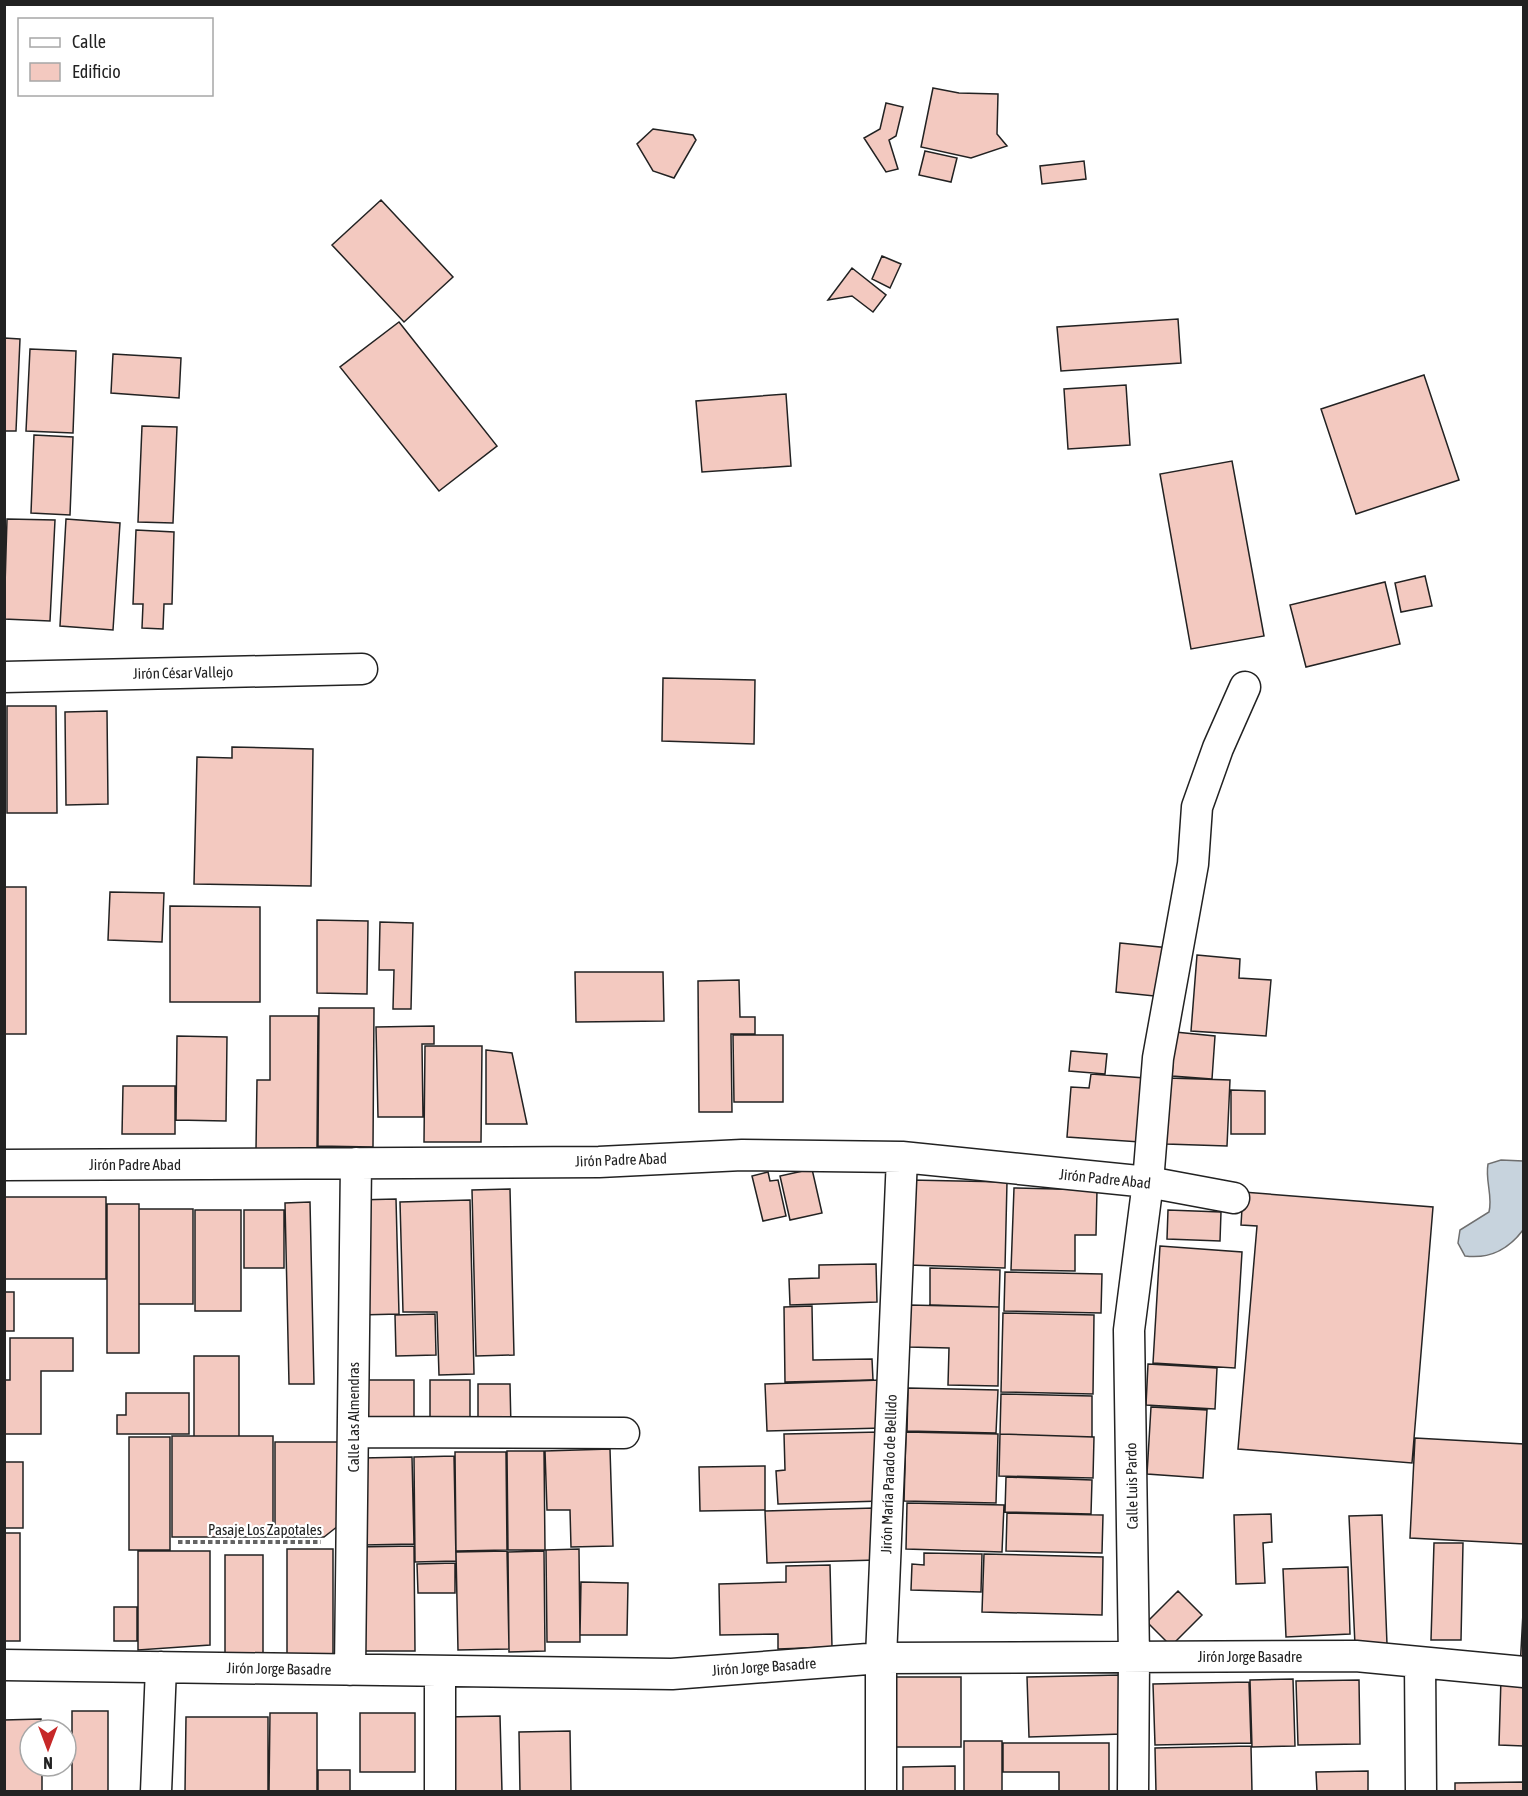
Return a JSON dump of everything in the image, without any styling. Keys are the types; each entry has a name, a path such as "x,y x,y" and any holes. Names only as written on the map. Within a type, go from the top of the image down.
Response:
{"street":[{"name":"Jirón César Vallejo","path":"4,677 362,669"},
{"name":"Calle Luis Pardo","path":"1133,1791 1134,1658 1129,1330 1148,1182 1158,1058 1192,864 1197,807 1218,748 1245,687"},
{"name":"Jirón Padre Abad","path":"4,1165 599,1162 742,1155 902,1157 1148,1182 1234,1198"},
{"name":"Jirón María Parado de Bellido","path":"881,1791 881,1658 902,1157"},
{"name":"Calle Las Almendras","path":"350,1670 356,1163"},
{"path":"353,1432 624,1433"},
{"name":"Jirón Jorge Basadre","path":"4,1665 672,1674 881,1658 1356,1656 1524,1672"},
{"path":"1420,1663 1421,1791"},
{"path":"156,1791 161,1667"},
{"path":"440,1671 440,1791"}],"path":[{"name":"Pasaje Los Zapotales","path":"178,1542 353,1542"}],"shaded area":[{"path":"1501,1160 1523,1161 1523,1230 1511,1243 1498,1252 1474,1257 1465,1256 1458,1243 1460,1230 1489,1212 1488,1164"}],"building":[{"path":"933,88 959,93 998,94 997,134 1007,146 971,158 921,147"},
{"path":"886,103 903,107 896,136 889,140 898,169 886,172 864,138 880,129"},
{"path":"653,129 693,135 696,140 674,178 653,171 637,144"},
{"path":"925,151 957,158 951,182 919,175"},
{"path":"1084,161 1086,179 1042,184 1040,166"},
{"path":"381,200 453,277 404,322 332,245"},
{"path":"882,256 901,264 890,288 872,279"},
{"path":"852,268 886,295 873,312 852,296 828,300"},
{"path":"1178,319 1181,363 1061,371 1057,327"},
{"path":"399,322 497,446 439,491 340,367"},
{"path":"4,338 20,339 16,431 4,431"},
{"path":"30,349 76,351 73,433 26,431"},
{"path":"113,354 181,358 179,398 111,393"},
{"path":"1424,375 1459,480 1356,514 1321,409"},
{"path":"1126,385 1130,445 1068,449 1064,389"},
{"path":"786,394 791,466 702,472 696,401"},
{"path":"142,426 177,427 173,523 138,522"},
{"path":"34,435 73,437 70,515 31,513"},
{"path":"1232,461 1264,636 1191,649 1160,474"},
{"path":"7,519 55,520 50,621 4,619"},
{"path":"66,519 120,523 113,630 60,626"},
{"path":"136,530 174,532 172,604 164,604 163,629 142,628 143,604 133,604"},
{"path":"1425,576 1432,606 1401,612 1395,583"},
{"path":"1385,582 1400,644 1306,667 1290,605"},
{"path":"663,678 755,680 754,744 662,741"},
{"path":"7,706 56,706 57,813 7,813"},
{"path":"107,711 108,804 66,805 65,712"},
{"path":"232,747 313,749 311,886 194,884 197,757 232,758"},
{"path":"4,887 26,887 26,1034 4,1034"},
{"path":"110,892 164,893 162,942 108,940"},
{"path":"170,906 260,907 260,1002 170,1002"},
{"path":"317,920 368,921 367,994 317,993"},
{"path":"380,922 413,923 411,1009 393,1009 394,970 379,970"},
{"path":"1120,943 1170,948 1164,997 1116,992"},
{"path":"1197,955 1240,959 1239,978 1271,980 1266,1036 1191,1031"},
{"path":"575,972 663,972 664,1021 576,1022"},
{"path":"739,980 740,1017 755,1017 755,1034 731,1034 732,1112 699,1112 698,981"},
{"path":"319,1008 374,1008 373,1147 318,1146"},
{"path":"270,1016 318,1016 317,1150 256,1150 257,1080 270,1080"},
{"path":"434,1026 434,1044 422,1044 423,1117 378,1117 376,1027"},
{"path":"1175,1032 1215,1036 1212,1079 1172,1076"},
{"path":"733,1035 783,1035 783,1102 734,1102"},
{"path":"177,1036 227,1037 226,1121 176,1120"},
{"path":"425,1046 482,1046 481,1142 424,1142"},
{"path":"486,1050 512,1053 527,1124 486,1124"},
{"path":"1071,1051 1107,1054 1105,1074 1069,1071"},
{"path":"1091,1074 1145,1078 1140,1142 1067,1137 1071,1087 1089,1088"},
{"path":"1168,1078 1230,1080 1227,1146 1166,1144"},
{"path":"123,1086 175,1086 175,1134 122,1134"},
{"path":"1231,1090 1265,1091 1265,1134 1231,1134"},
{"path":"812,1169 822,1213 790,1220 780,1176"},
{"path":"768,1172 770,1181 778,1180 786,1216 763,1221 752,1176"},
{"path":"910,1180 1007,1182 1005,1268 908,1265"},
{"path":"1014,1188 1097,1190 1096,1235 1075,1235 1075,1271 1011,1270"},
{"path":"510,1189 514,1355 476,1356 472,1190"},
{"path":"1243,1192 1433,1207 1412,1463 1238,1449 1257,1226 1241,1225"},
{"path":"5,1197 106,1197 106,1279 5,1279"},
{"path":"396,1199 399,1314 359,1315 356,1200"},
{"path":"470,1200 474,1374 439,1375 437,1312 403,1312 400,1202"},
{"path":"310,1202 314,1384 289,1384 285,1203"},
{"path":"107,1204 139,1204 139,1353 107,1353"},
{"path":"139,1209 193,1209 193,1304 139,1304"},
{"path":"195,1210 241,1210 241,1311 195,1311"},
{"path":"244,1210 284,1210 284,1268 244,1268"},
{"path":"1168,1210 1221,1212 1220,1241 1167,1239"},
{"path":"1160,1246 1242,1252 1235,1368 1153,1363"},
{"path":"876,1264 877,1302 790,1305 789,1279 819,1278 819,1265"},
{"path":"930,1268 1000,1270 999,1307 930,1305"},
{"path":"1005,1272 1102,1274 1101,1313 1004,1311"},
{"path":"4,1292 14,1292 14,1331 4,1331"},
{"path":"909,1305 999,1307 998,1386 948,1385 949,1348 908,1347"},
{"path":"812,1306 813,1360 872,1359 873,1380 785,1382 784,1307"},
{"path":"1003,1313 1094,1315 1093,1394 1001,1392"},
{"path":"435,1314 436,1355 396,1356 395,1315"},
{"path":"10,1338 73,1338 73,1371 41,1371 41,1434 4,1434 4,1380 10,1380"},
{"path":"194,1356 239,1356 239,1436 194,1436"},
{"path":"1148,1364 1217,1368 1215,1409 1146,1405"},
{"path":"365,1380 414,1380 414,1428 365,1428"},
{"path":"430,1380 470,1380 470,1429 430,1429"},
{"path":"881,1380 883,1428 767,1431 765,1384"},
{"path":"478,1384 510,1384 511,1428 478,1428"},
{"path":"908,1388 998,1390 996,1433 907,1431"},
{"path":"126,1393 189,1393 189,1434 117,1434 117,1415 126,1415"},
{"path":"1001,1394 1092,1396 1092,1437 1000,1434"},
{"path":"1151,1407 1207,1410 1203,1478 1147,1474"},
{"path":"881,1432 882,1501 778,1504 776,1471 785,1470 784,1434"},
{"path":"906,1432 998,1434 996,1503 904,1501"},
{"path":"1000,1434 1094,1437 1093,1478 999,1476"},
{"path":"172,1436 273,1436 273,1537 172,1537"},
{"path":"129,1437 170,1437 170,1550 129,1550"},
{"path":"1415,1438 1524,1444 1524,1544 1410,1538"},
{"path":"275,1442 338,1442 338,1526 324,1537 275,1537"},
{"path":"610,1449 613,1546 571,1547 570,1510 547,1510 545,1451"},
{"path":"507,1451 544,1451 545,1550 508,1550"},
{"path":"455,1452 506,1452 507,1550 456,1551"},
{"path":"454,1456 456,1561 415,1562 414,1457"},
{"path":"412,1457 414,1544 363,1545 362,1458"},
{"path":"4,1462 23,1462 23,1528 4,1528"},
{"path":"765,1466 765,1510 700,1511 699,1467"},
{"path":"1006,1477 1092,1480 1091,1514 1005,1512"},
{"path":"907,1503 1004,1505 1002,1552 906,1549"},
{"path":"875,1508 877,1560 767,1563 765,1511"},
{"path":"1007,1513 1103,1515 1102,1553 1006,1551"},
{"path":"1271,1514 1272,1542 1263,1543 1265,1583 1236,1584 1234,1515"},
{"path":"1382,1515 1387,1644 1355,1645 1349,1516"},
{"path":"4,1533 20,1533 20,1641 4,1641"},
{"path":"1434,1543 1463,1543 1461,1640 1431,1640"},
{"path":"414,1546 415,1651 363,1651 355,1547"},
{"path":"287,1549 333,1549 333,1655 287,1656"},
{"path":"579,1549 580,1642 547,1642 546,1550"},
{"path":"138,1551 210,1551 210,1645 138,1650"},
{"path":"507,1551 509,1649 458,1650 456,1552"},
{"path":"544,1551 545,1651 509,1652 508,1552"},
{"path":"924,1553 982,1554 981,1592 911,1590 912,1564 924,1565"},
{"path":"984,1554 1103,1557 1102,1615 982,1612"},
{"path":"225,1555 263,1555 263,1660 225,1660"},
{"path":"455,1563 455,1593 418,1593 417,1564"},
{"path":"830,1565 832,1647 778,1649 778,1634 720,1635 719,1584 786,1582 786,1566"},
{"path":"1348,1567 1350,1634 1286,1637 1283,1569"},
{"path":"581,1582 628,1583 627,1635 580,1635"},
{"path":"1178,1591 1202,1615 1171,1646 1147,1622"},
{"path":"1524,1594 1524,1669 1520,1669"},
{"path":"114,1607 137,1607 137,1641 114,1641"},
{"path":"1120,1675 1122,1734 1029,1737 1027,1677"},
{"path":"886,1677 961,1677 961,1747 886,1747"},
{"path":"1501,1678 1524,1678 1524,1746 1499,1745"},
{"path":"1293,1679 1295,1746 1252,1747 1250,1680"},
{"path":"1359,1680 1360,1744 1298,1745 1296,1681"},
{"path":"1249,1682 1251,1743 1155,1745 1153,1684"},
{"path":"72,1711 108,1711 108,1792 72,1792 72,1778 78,1778 78,1718 72,1718"},
{"path":"270,1713 317,1713 317,1792 269,1792"},
{"path":"360,1713 415,1713 415,1772 360,1772"},
{"path":"500,1716 502,1792 447,1792 445,1717"},
{"path":"186,1717 268,1717 268,1792 185,1792"},
{"path":"4,1720 18,1720 18,1778 42,1778 42,1792 4,1792"},
{"path":"570,1731 571,1792 520,1792 519,1732"},
{"path":"964,1741 1002,1741 1002,1792 964,1792"},
{"path":"1003,1743 1109,1743 1109,1791 1059,1791 1059,1772 1003,1772"},
{"path":"1251,1746 1252,1792 1156,1792 1155,1748"},
{"path":"955,1766 955,1792 903,1792 903,1767"},
{"path":"318,1770 350,1770 350,1792 318,1792"},
{"path":"1368,1771 1368,1792 1317,1792 1316,1772"},
{"path":"1524,1782 1524,1792 1455,1792 1455,1783"}]}
